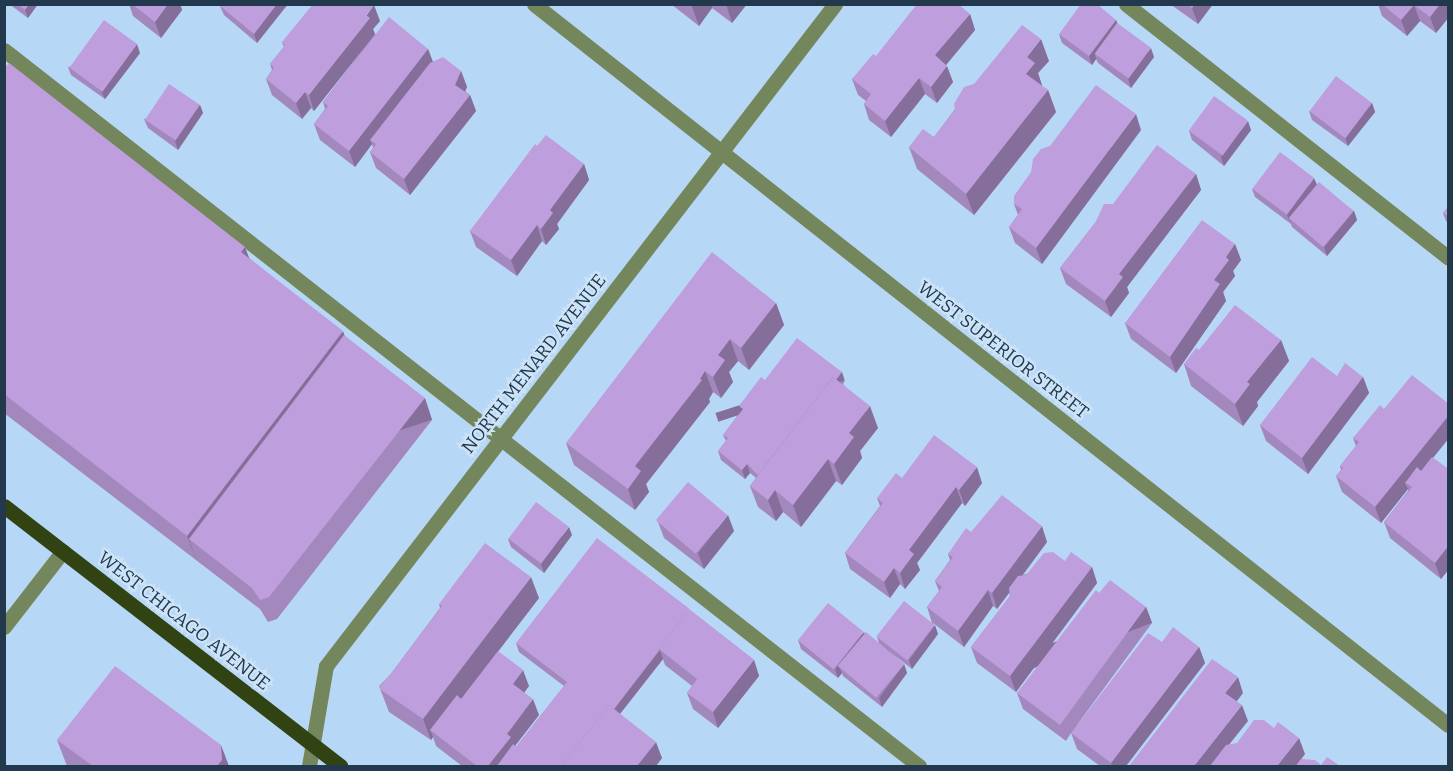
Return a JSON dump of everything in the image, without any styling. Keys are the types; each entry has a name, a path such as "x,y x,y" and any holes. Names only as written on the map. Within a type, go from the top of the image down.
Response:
{"main road":[{"name":"WEST CHICAGO AVENUE","path":"4,506 340,766"}],"street":[{"name":"WEST SUPERIOR STREET","path":"534,4 1449,725"},
{"name":"NORTH MENARD AVENUE","path":"309,766 326,666 835,4"},
{"path":"1126,4 1449,257"},
{"path":"4,50 919,766"},
{"path":"4,627 63,551"}],"building":[{"path":"18,4 29,4 25,10"},
{"path":"132,4 168,4 155,22"},
{"path":"222,4 277,4 254,34 220,6"},
{"path":"313,4 374,5 366,15 370,18 309,95 305,92 296,103 266,79 274,68 270,64 285,45 282,42"},
{"path":"917,4 958,4 970,14 935,55 947,66 931,87 919,78 885,121 864,104 871,94 852,79 873,54 876,56"},
{"path":"1081,4 1097,4 1116,20 1089,56 1059,34"},
{"path":"1382,4 1440,4 1430,17 1414,5 1401,20"},
{"path":"389,17 428,49 349,151 314,124 328,106 323,102"},
{"path":"104,20 137,44 102,92 69,68"},
{"path":"1117,23 1151,48 1129,78 1095,54"},
{"path":"1022,25 1041,39 1027,57 1035,63 1026,74 1048,90 966,194 909,147 923,129 934,137 955,110 954,104 964,87 974,84"},
{"path":"443,57 461,71 455,85 470,95 404,179 370,152 376,144 370,140 430,63"},
{"path":"9,63 245,247 241,252 343,331 187,536 4,394 4,68"},
{"path":"1336,76 1372,103 1345,138 1310,111"},
{"path":"169,84 200,105 176,140 145,120"},
{"path":"1096,85 1136,114 1036,248 1009,227 1022,209 1014,204 1014,196 1031,172 1033,159 1041,149 1050,146"},
{"path":"1214,96 1248,121 1223,155 1189,131"},
{"path":"546,135 584,164 550,210 553,213 541,229 537,225 511,260 470,231 535,144 537,146"},
{"path":"1157,145 1196,174 1119,274 1123,277 1105,301 1060,268 1095,223 1104,204 1113,204"},
{"path":"1280,152 1314,178 1287,215 1252,189"},
{"path":"1319,182 1353,211 1323,247 1289,218"},
{"path":"1449,206 1449,217 1443,213"},
{"path":"1202,220 1235,244 1226,257 1229,260 1214,280 1220,284 1170,357 1125,323"},
{"path":"712,252 776,303 741,348 730,339 718,355 725,360 713,377 705,371 700,379 702,380 635,466 641,471 628,489 566,443"},
{"path":"1235,305 1281,340 1247,382 1250,384 1235,404 1184,364 1196,348 1199,350"},
{"path":"344,335 425,398 269,597 260,600 252,588 189,539"},
{"path":"797,338 842,372 836,380 833,377 758,475 747,464 742,470 718,451 728,438 723,435 743,409 739,406 761,377 765,380"},
{"path":"1312,357 1337,376 1345,363 1363,377 1302,458 1260,425"},
{"path":"1412,375 1449,404 1449,415 1375,507 1336,476 1343,468 1340,466 1359,442 1353,438 1380,405 1384,409"},
{"path":"833,377 870,406 849,433 854,437 834,464 828,459 793,505 775,490 768,500 750,486"},
{"path":"934,435 977,467 959,490 956,487 909,550 914,554 900,573 894,568 884,582 845,553 883,503 877,498 896,473 902,478"},
{"path":"1432,457 1449,468 1449,545 1435,563 1384,522 1412,487 1405,483 1417,467 1421,471"},
{"path":"688,482 728,515 696,554 656,520"},
{"path":"1002,495 1042,526 992,593 988,590 958,631 927,607 942,587 935,581 953,557 948,554 966,528 971,532"},
{"path":"536,502 569,527 541,563 508,539"},
{"path":"597,538 691,610 689,609 614,709 609,705 561,766 497,766 513,744 516,747 567,682 516,643"},
{"path":"485,543 531,577 423,719 381,690 379,686 390,675 442,606 439,604"},
{"path":"1053,552 1065,561 1071,552 1092,567 1010,676 971,647 1010,596 1009,588 1018,576 1026,575 1044,553"},
{"path":"1110,580 1146,607 1060,725 1017,693 1096,590 1099,593"},
{"path":"904,601 935,625 907,660 876,636"},
{"path":"828,603 864,632 834,669 798,640"},
{"path":"689,609 754,660 713,712 687,693 697,679 659,649"},
{"path":"1173,627 1199,647 1111,763 1071,733 1148,633 1162,642"},
{"path":"866,632 904,664 876,698 838,666"},
{"path":"498,651 523,670 513,684 533,699 507,734 511,737 488,766 477,766 430,730 457,695 461,699"},
{"path":"1212,659 1238,677 1225,693 1242,705 1194,766 1129,766"},
{"path":"115,666 221,745 222,760 217,766 93,766 57,740"},
{"path":"609,705 656,742 637,766 561,766"},
{"path":"1254,720 1264,720 1274,728 1278,722 1299,738 1277,766 1210,766 1226,745 1237,743"},
{"path":"1327,757 1340,766 1296,766 1301,759 1315,760 1321,765"}]}
